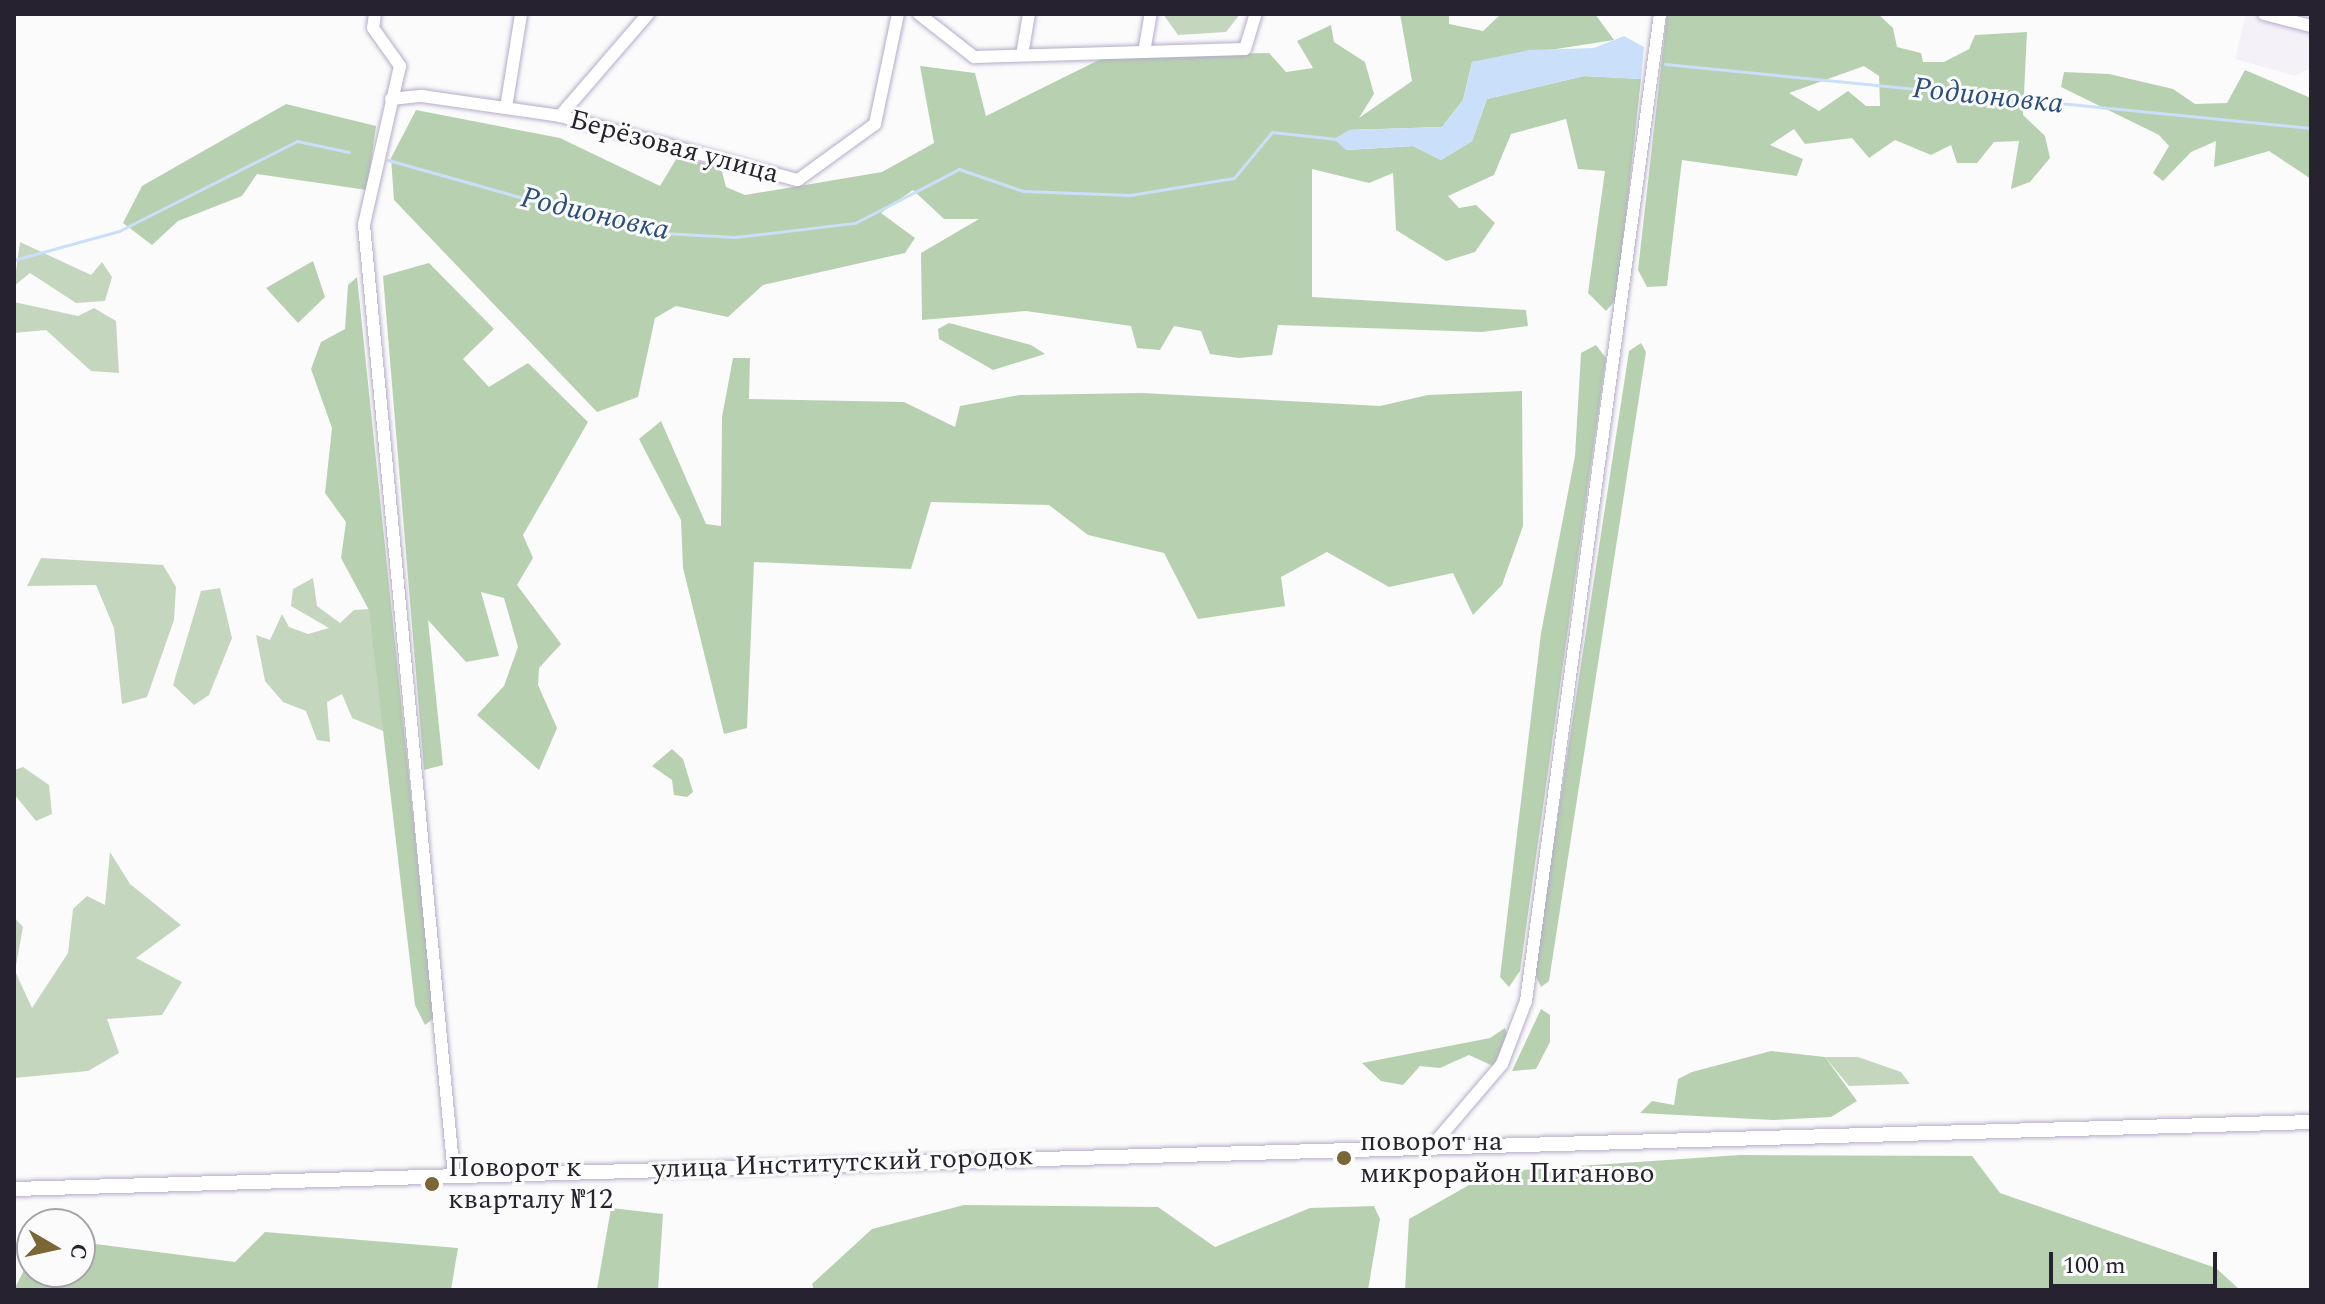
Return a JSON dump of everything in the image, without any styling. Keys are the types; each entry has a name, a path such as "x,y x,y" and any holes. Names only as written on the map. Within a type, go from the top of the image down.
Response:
{"street":[{"path":"375,14 373,28 400,66 364,225 454,1175"},
{"path":"506,108 521,14"},
{"path":"560,116 648,14"},
{"name":"Берёзовая улица","path":"391,99 422,96 560,116 798,180 875,124 898,14"},
{"path":"919,14 960,53 1022,55 1245,49 1256,14"},
{"path":"1022,55 1029,14"},
{"path":"1144,52 1151,14"},
{"path":"1432,1146 1502,1064 1526,1001 1660,14"},
{"path":"2264,14 2311,26"},
{"name":"улица Институтский городок","path":"14,1189 2311,1122"}],"shaded area":[{"path":"2246,14 2311,14 2311,68 2295,76 2235,59"}],"green space":[{"path":"1163,14 1240,14 1226,32 1178,35"},
{"path":"1400,14 1449,14 1449,24 1483,31 1501,14 1595,14 1614,40 1472,62 1463,100 1442,127 1349,130 1346,150 1413,146 1441,160 1472,141 1487,99 1584,76 1641,79 1617,298 1606,311 1588,293 1605,171 1578,169 1566,119 1511,134 1494,175 1448,196 1459,208 1476,205 1495,223 1475,252 1446,261 1396,230 1393,173 1369,183 1312,169 1312,297 1526,310 1528,326 1482,332 1278,325 1272,355 1239,358 1210,354 1201,331 1174,326 1160,350 1137,348 1131,326 1026,311 922,320 921,253 979,219 944,219 913,190 881,213 915,238 905,253 763,285 728,317 676,306 655,318 638,397 597,412 394,200 391,158 416,110 560,138 660,186 678,156 721,168 726,187 745,195 882,172 934,143 920,66 975,73 986,116 1107,56 1269,53 1286,72 1313,68 1297,41 1331,25 1334,42 1365,62 1374,94 1359,118 1412,81"},
{"path":"1667,14 1878,14 1893,28 1897,47 1921,53 1923,62 1944,62 1969,49 1975,35 2027,32 2023,115 2045,136 2050,158 2030,182 2011,189 2019,141 1994,142 1977,163 1957,163 1951,145 1931,155 1895,140 1869,158 1852,138 1805,144 1794,129 1770,145 1803,159 1797,176 1682,160 1667,286 1647,287 1638,270","holes":["1864,66 1879,76 1880,106 1866,106 1848,91 1819,111 1789,93"]},
{"path":"2245,70 2311,98 2311,179 2269,151 2214,167 2216,141 2191,152 2163,181 2153,173 2169,146 2159,135 2061,87 2064,72 2109,74 2173,89 2195,104 2227,103"},
{"path":"286,104 376,126 367,190 257,174 242,196 178,221 152,245 123,223 142,186"},
{"path":"20,242 91,275 102,262 112,277 105,301 76,303 30,273 14,286"},
{"path":"313,261 325,297 298,323 266,288"},
{"path":"429,263 494,329 463,359 489,387 528,363 588,422 523,535 533,558 517,585 561,644 539,668 538,685 557,728 539,770 477,715 504,686 518,647 504,598 481,592 499,656 466,662 428,620 443,765 424,770 383,276"},
{"path":"357,277 434,1018 425,1025 415,1005 369,610 341,558 346,522 325,493 332,428 311,369 321,342 345,329 348,285"},
{"path":"14,302 78,316 94,308 116,321 119,373 91,371 46,330 14,333"},
{"path":"949,323 1031,345 1045,354 993,370 939,339 938,329"},
{"path":"1641,343 1646,352 1549,981 1541,987 1534,972 1629,351"},
{"path":"1596,345 1606,358 1520,971 1509,987 1500,977 1541,633 1575,456 1581,353"},
{"path":"733,358 750,358 749,399 904,402 955,427 960,406 1020,395 1142,393 1380,406 1428,395 1522,391 1523,526 1502,585 1473,615 1453,573 1389,587 1327,552 1281,577 1285,606 1198,619 1164,553 1088,535 1049,505 931,502 911,569 754,562 747,728 724,734 683,568 681,520 639,439 661,421 706,524 721,526 722,417"},
{"path":"41,558 163,565 176,587 174,620 147,697 122,704 114,628 96,585 27,586"},
{"path":"313,578 317,606 340,623 354,610 369,609 388,733 352,718 342,694 327,702 330,742 317,740 306,711 283,702 265,681 256,635 270,640 282,614 289,627 308,634 329,628 291,606 293,589"},
{"path":"220,588 232,638 209,695 194,705 173,685 201,591"},
{"path":"672,749 683,759 693,792 687,797 674,795 672,780 652,766"},
{"path":"23,767 49,785 52,814 36,821 14,794 14,770"},
{"path":"110,852 130,884 181,925 136,958 182,982 162,1015 107,1019 119,1053 88,1071 14,1078 14,917 23,927 15,971 32,1008 68,953 73,909 87,896 105,905"},
{"path":"1541,1009 1550,1015 1550,1042 1536,1069 1512,1071"},
{"path":"1505,1028 1508,1037 1493,1066 1469,1055 1440,1068 1420,1066 1403,1085 1381,1081 1362,1063 1490,1038"},
{"path":"1771,1051 1825,1057 1857,1101 1831,1117 1773,1120 1640,1113 1652,1101 1674,1105 1678,1079 1692,1072"},
{"path":"1825,1057 1858,1057 1901,1072 1910,1084 1849,1086"},
{"path":"1740,1155 1972,1156 2000,1193 2216,1268 2240,1290 1405,1290 1409,1219 1492,1172"},
{"path":"964,1205 1158,1207 1215,1247 1310,1208 1374,1206 1380,1219 1368,1290 814,1290 812,1284 872,1229"},
{"path":"611,1208 663,1214 658,1290 597,1289"},
{"path":"265,1232 458,1248 451,1290 14,1290 16,1286 96,1288 96,1244 235,1262"}],"water":[{"path":"1624,36 1644,47 1641,79 1584,76 1487,99 1472,141 1441,160 1413,146 1346,150 1334,139 1349,130 1442,127 1463,100 1472,62 1529,50 1594,48"}],"waterway":[{"name":"Родионовка","path":"1665,64 2311,128"},
{"name":"Родионовка","path":"388,160 645,232 735,237 855,223 959,169 1023,191 1130,195 1234,178 1272,132 1337,139"},
{"name":"Родионовка","path":"14,260 119,231 297,141 349,152"}],"place":[{"name":"поворот на микрорайон Пиганово","path":"1344,1158"},
{"name":"Поворот к кварталу №12","path":"432,1184"}]}
